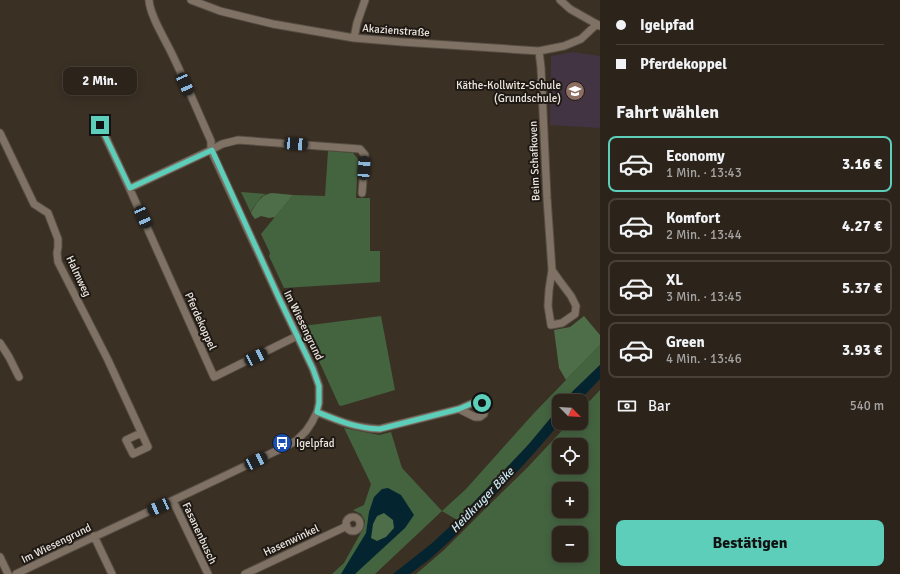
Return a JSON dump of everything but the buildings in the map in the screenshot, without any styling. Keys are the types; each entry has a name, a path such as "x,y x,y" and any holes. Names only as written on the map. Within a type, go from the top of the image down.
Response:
{"street":[{"name":"Im Wiesengrund","path":"16,574 269,455 296,440 306,431 317,412 319,403 319,386 313,369 212,150 211,141 155,19 149,4 149,0"},
{"name":"Akazienstraße","path":"191,0 220,11 273,24 354,38 539,51 564,46 581,39 598,25"},
{"path":"354,38 365,0"},
{"path":"563,1 570,9 598,25"},
{"name":"Beim Schafkoven","path":"539,51 552,270 548,306 551,325 562,323 574,314 576,306 571,296 552,270"},
{"name":"Pferdekoppel","path":"100,125 130,188 214,377 297,336"},
{"name":"Halmweg","path":"0,133 34,204 48,213 58,239 58,262 108,360 141,433"},
{"path":"130,188 222,144 238,140 360,149 365,155 362,194"},
{"path":"0,343 19,377"},
{"path":"317,412 345,423 366,428 380,429 459,409"},
{"name":"Fasanenbusch","path":"173,501 208,574"},
{"name":"Hasenwinkel","path":"245,574 347,526"},
{"path":"94,536 112,574"},
{"path":"0,557 8,574"}],"shaded area":[{"name":"Käthe-Kollwitz-Schule (Grundschule)","path":"573,52 600,56 600,128 550,125 551,56"}],"green space":[{"path":"328,151 353,153 358,159 356,198 370,198 370,251 380,251 380,282 284,288 269,256 270,253 261,234 293,195 325,196"},
{"path":"241,192 266,194 261,197 251,211 252,215"},
{"path":"272,193 293,195 275,217 269,218 261,216 255,219 251,212 262,197"},
{"path":"381,316 395,390 341,406 339,405 303,326"},
{"path":"584,316 600,335 600,345 566,380 559,368 554,330 570,327"},
{"path":"600,345 600,365 571,394 552,394"},
{"path":"600,390 600,574 416,574 444,550 552,441 552,474 588,474 588,438 555,438 562,430 588,430 588,403"},
{"path":"552,394 552,416 529,444 457,520 442,511 466,489"},
{"path":"344,428 379,435 391,432 402,468 442,511 375,574 332,574 344,563 364,527 365,521 361,514 353,510 364,505 371,484"},
{"path":"384,513 393,520 394,528 386,537 377,541 371,538 373,526 375,520"}],"water":[{"path":"600,365 600,379 586,394 571,394"},
{"name":"Heidkruger Bäke","path":"552,416 552,430 554,430 504,486 453,538 430,559 410,574 393,574 431,544 457,520 529,444"},
{"path":"388,488 401,495 414,515 405,528 355,574 341,574 366,533 369,512 374,497 382,489","holes":["384,513 393,520 394,528 386,537 377,541 371,538 373,524 377,516"]}],"place":[{"name":"Käthe-Kollwitz-Schule (Grundschule)","path":"575,91"},
{"name":"Igelpfad","path":"282,443"}],"route":[{"path":"100,125 130,188 212,150 313,369 319,386 319,403 317,412 345,423 366,428 380,429 459,409 475,402 482,403"}]}
